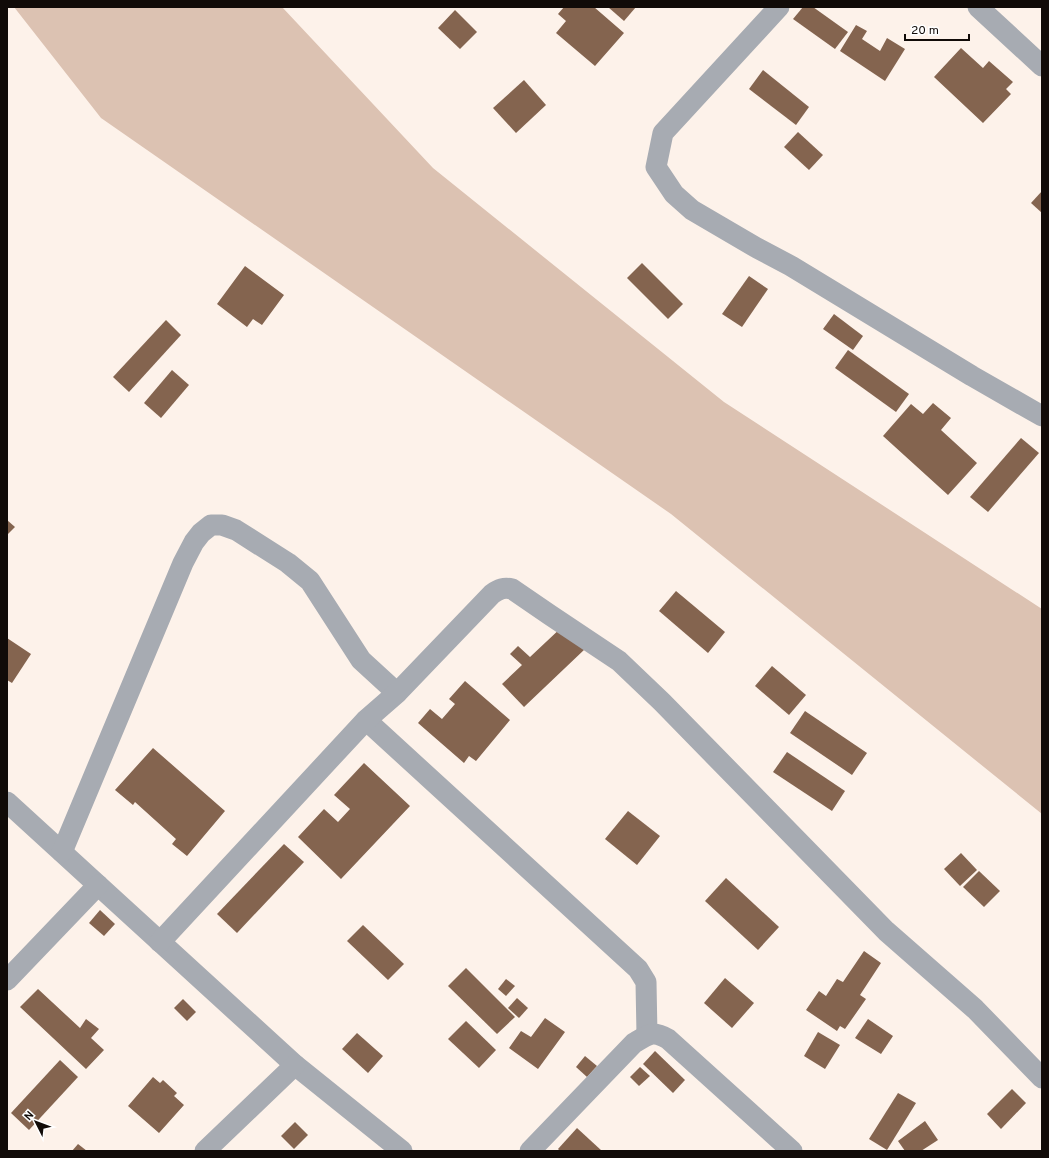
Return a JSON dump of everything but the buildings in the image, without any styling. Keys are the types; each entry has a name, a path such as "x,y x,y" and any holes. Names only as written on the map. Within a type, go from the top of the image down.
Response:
{"street":[{"path":"779,7 663,133 656,167 674,194 692,210 791,266 972,376 1042,416"},
{"path":"978,7 1042,66"},
{"path":"62,852 183,563 194,542 201,533 211,525 222,525 236,530 288,563 310,581 361,660 397,693"},
{"path":"160,942 366,720 397,693 492,594 499,589 507,588 512,589 619,661 668,708 886,931 975,1009 1042,1078"},
{"path":"366,720 638,969 646,982 648,1035"},
{"path":"7,802 294,1065 402,1151"},
{"path":"7,980 98,885"},
{"path":"530,1151 634,1043 648,1035 659,1034 668,1039 792,1151"},
{"path":"205,1151 294,1065"}],"shaded area":[{"path":"14,7 282,7 433,168 724,402 1042,609 1042,814 671,514 101,118"}]}
